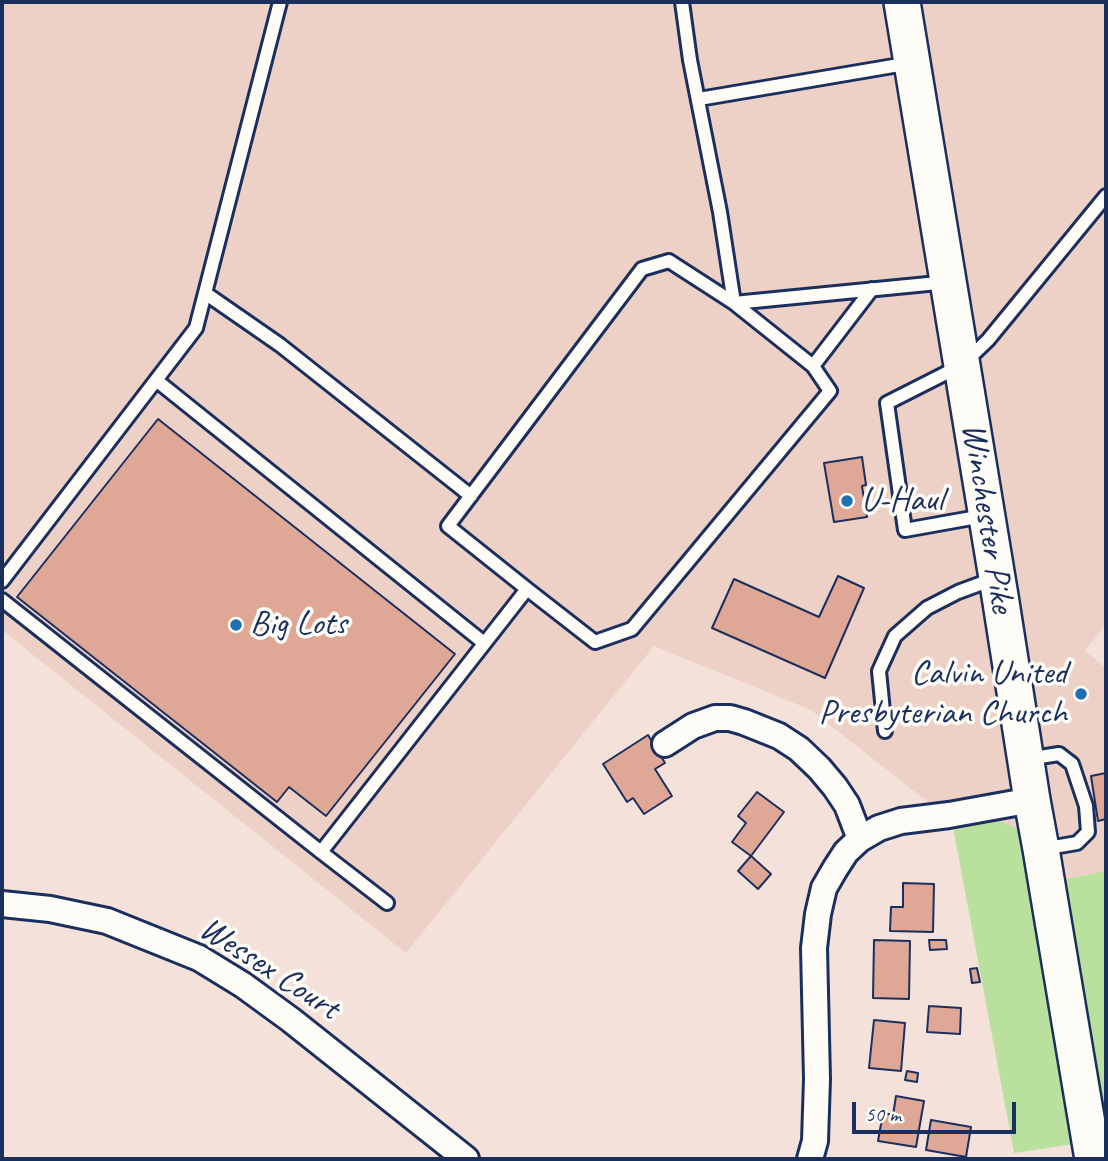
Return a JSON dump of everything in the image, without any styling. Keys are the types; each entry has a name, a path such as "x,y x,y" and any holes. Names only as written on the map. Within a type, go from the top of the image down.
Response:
{"main road":[{"name":"Winchester Pike","path":"902,2 1093,1159"}],"street":[{"path":"666,744 693,726 715,718 730,718 779,736 799,749 835,787 848,805 860,839"},
{"path":"810,1159 815,1142 817,1079 814,948 824,888 835,869 846,852 860,839 879,828 901,821 1032,800"},
{"name":"Wessex Court","path":"2,904 50,909 107,921 199,958 243,985 291,1020 466,1159"}],"lane":[{"path":"2,581 196,328 280,2"},
{"path":"682,2 734,303"},
{"path":"699,99 912,63"},
{"path":"987,515 905,530 887,403 962,365 988,340 1106,196"},
{"path":"669,261 734,303 813,366 830,391 632,629 595,642 448,526 642,269 669,261"},
{"path":"734,303 948,282"},
{"path":"813,366 872,289"},
{"path":"205,293 280,345 471,496"},
{"path":"156,380 484,643"},
{"path":"885,731 879,671 895,636 927,608 958,592 997,578"},
{"path":"321,852 527,589"},
{"path":"2,600 387,903"},
{"path":"1026,759 1059,754 1072,764 1087,806 1088,832 1077,844 1041,849"}],"shaded area":[{"path":"2,2 1106,2 1106,624 1085,651 1106,668 1106,871 1033,885 811,710 654,646 406,953 2,630"}],"green space":[{"path":"997,820 1020,830 1074,1144 1014,1153 952,822"},
{"path":"1106,871 1106,1126 1103,1126 1060,880"}],"building":[{"name":"Big Lots","path":"158,419 455,654 326,816 289,787 277,802 17,597"},
{"name":"U-Haul","path":"862,457 866,485 862,486 867,517 834,522 824,463"},
{"path":"838,576 864,588 825,678 712,628 734,579 819,617"},
{"path":"648,735 665,763 655,769 672,796 644,814 633,798 627,802 603,764"},
{"path":"1106,773 1106,819 1098,821 1091,776"},
{"path":"757,792 784,812 751,856 732,842 746,823 738,816"},
{"path":"751,856 771,874 758,889 738,871"},
{"path":"903,883 934,884 933,932 890,931 891,907 903,907"},
{"path":"874,940 910,941 909,999 873,998"},
{"path":"929,940 946,940 947,949 930,950"},
{"path":"977,968 980,982 972,983 970,969"},
{"path":"929,1006 961,1008 960,1034 927,1032"},
{"path":"874,1020 905,1023 901,1071 869,1068"},
{"path":"907,1071 918,1073 917,1082 905,1080"},
{"path":"896,1096 924,1101 916,1147 878,1141 883,1113 893,1115"},
{"path":"931,1120 971,1127 966,1157 926,1150"}],"place":[{"name":"U-Haul","path":"847,501"},
{"name":"Big Lots","path":"236,625"},
{"name":"Calvin United Presbyterian Church","path":"1081,694"}]}
